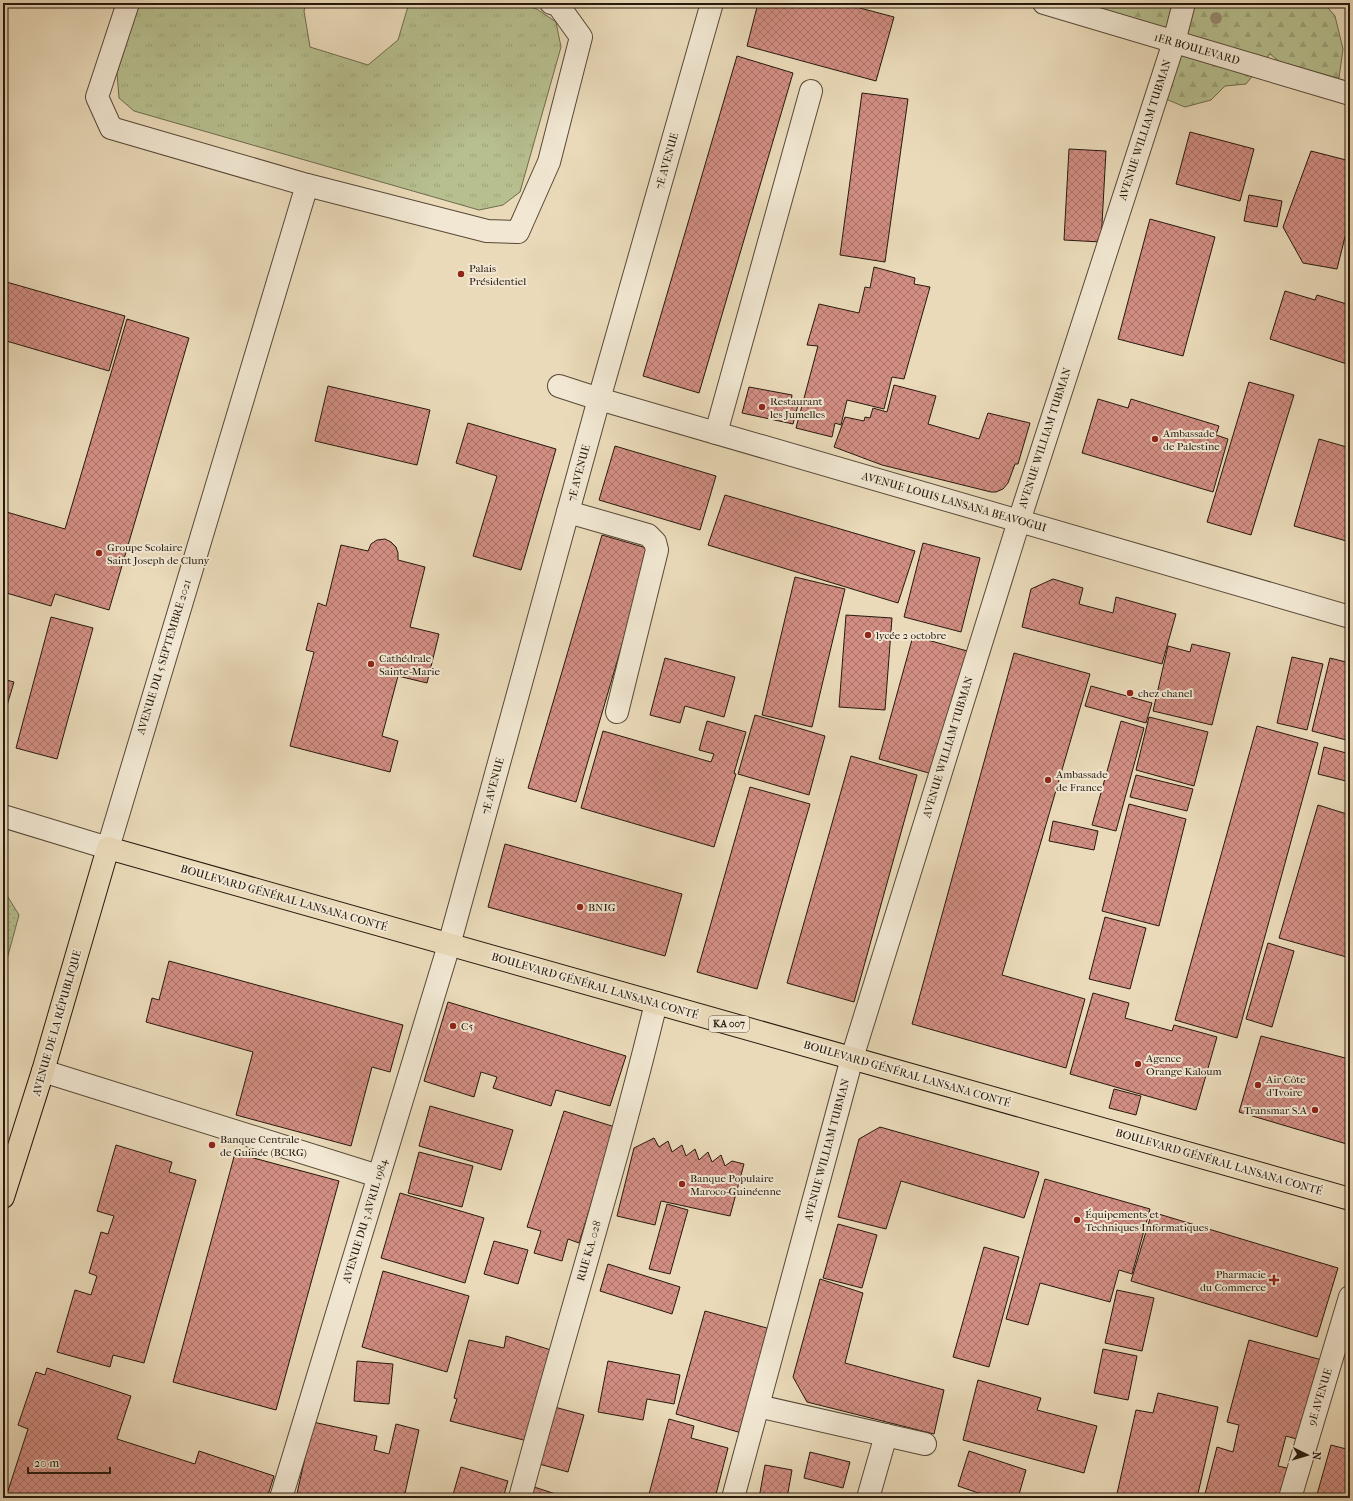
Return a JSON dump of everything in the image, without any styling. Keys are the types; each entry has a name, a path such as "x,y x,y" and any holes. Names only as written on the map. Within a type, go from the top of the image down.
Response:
{"main road":[{"name":"BOULEVARD GÉNÉRAL LANSANA CONTÉ","path":"108,848 1350,1199"},
{"name":"AVENUE DE LA RÉPUBLIQUE","path":"4,1192 43,1071 108,848"}],"street":[{"path":"128,3 97,97 111,128 307,185 487,232 518,232 549,162 581,37 558,5 551,3"},
{"name":"7E AVENUE","path":"449,944 599,399 712,3"},
{"name":"1ER BOULEVARD","path":"1044,3 1350,94"},
{"name":"AVENUE WILLIAM TUBMAN","path":"733,1498 852,1058 1019,521 1174,42 1184,3"},
{"path":"716,433 811,91"},
{"name":"AVENUE DU 5 SEPTEMBRE 2021","path":"108,848 307,185"},
{"name":"AVENUE LOUIS LANSANA BEAVOGUI","path":"559,386 599,399 1350,617"},
{"path":"568,512 648,535 655,542 657,550 617,712"},
{"name":"BOULEVARD GÉNÉRAL LANSANA CONTÉ","path":"3,816 108,848"},
{"name":"AVENUE DU 3 AVRIL 1984","path":"281,1498 449,944"},
{"name":"RUE KA. 028","path":"520,1498 631,1104 656,1003"},
{"path":"43,1071 378,1176"},
{"name":"9E AVENUE","path":"1290,1498 1350,1297"},
{"path":"758,1406 925,1444"},
{"path":"868,1498 886,1435"}],"green space":[{"path":"139,3 306,3 304,11 310,47 368,65 398,40 409,3 515,3 537,9 556,22 561,47 520,192 503,205 479,210 134,111 119,98 117,73"},
{"path":"1091,3 1324,3 1335,16 1343,49 1339,78 1304,81 1270,54 1246,84 1225,86 1211,100 1185,107 1156,95 1165,35 1100,21"},
{"path":"3,889 19,915 3,974"}],"building":[{"path":"758,3 841,3 894,17 876,81 747,46"},
{"path":"737,56 793,73 699,393 643,376"},
{"path":"862,93 908,99 885,262 840,255"},
{"path":"1190,132 1254,149 1240,201 1176,184"},
{"path":"1069,149 1106,151 1101,242 1064,240"},
{"path":"1311,151 1350,161 1350,226 1348,225 1337,269 1303,263 1283,227"},
{"path":"1249,195 1282,201 1277,227 1244,221"},
{"path":"1150,219 1215,237 1183,356 1118,339"},
{"path":"874,267 915,278 914,284 930,287 904,379 892,377 884,409 847,400 841,425 835,423 832,437 796,428 818,346 807,345 819,304 859,313 865,287 870,288"},
{"path":"3,281 125,316 109,371 3,340"},
{"path":"1285,291 1315,300 1317,295 1350,305 1350,365 1270,339"},
{"path":"127,319 189,338 109,610 55,594 51,606 3,592 3,511 65,529"},
{"path":"1249,382 1294,395 1251,535 1207,522"},
{"path":"894,385 936,396 928,424 979,439 988,413 1030,423 1018,464 1015,464 1008,483 1003,489 996,492 991,492 882,465 834,447 845,417 864,421 865,417 870,418 873,408 887,412"},
{"path":"328,386 430,410 417,465 315,441"},
{"path":"749,387 792,395 791,402 798,405 793,424 742,413"},
{"path":"1098,399 1128,408 1131,399 1219,426 1216,435 1228,439 1213,492 1082,453"},
{"path":"468,423 556,449 521,570 473,556 497,476 456,463"},
{"path":"1319,439 1350,448 1350,542 1294,526"},
{"path":"615,446 716,476 700,530 599,500"},
{"path":"725,495 915,551 898,603 708,545"},
{"path":"602,535 650,549 576,802 528,788"},
{"name":"Cathédrale Sainte-Marie","path":"385,539 396,547 398,560 425,567 410,627 439,634 427,683 398,676 382,736 398,741 390,772 290,746 314,652 306,650 318,603 326,606 341,545 368,551 371,544 377,540"},
{"path":"923,543 980,558 961,632 904,617"},
{"path":"795,577 845,589 812,727 762,715"},
{"path":"1053,579 1083,588 1079,604 1113,613 1116,597 1176,614 1162,664 1022,627 1031,589"},
{"path":"846,615 892,618 885,710 839,707"},
{"path":"51,617 93,628 57,759 16,748"},
{"path":"913,636 971,652 936,775 879,759"},
{"path":"1192,644 1230,653 1212,725 1153,711 1168,646 1190,652"},
{"path":"1014,653 1090,674 1002,975 1085,999 1066,1068 912,1024"},
{"path":"1292,657 1323,664 1307,730 1277,723"},
{"path":"665,658 735,677 724,717 685,706 680,723 650,715"},
{"path":"1330,658 1350,663 1350,741 1312,731"},
{"path":"3,679 14,682 3,719"},
{"path":"1091,686 1152,703 1146,723 1085,706"},
{"path":"755,715 825,736 809,795 738,774"},
{"path":"1149,717 1208,732 1194,786 1136,770"},
{"path":"707,721 746,732 734,773 736,774 714,847 581,808 603,731 711,762 714,754 699,750"},
{"path":"1121,721 1144,728 1116,831 1092,825"},
{"path":"1257,726 1318,743 1237,1038 1175,1020"},
{"path":"1324,747 1350,754 1350,782 1318,774"},
{"path":"851,756 917,775 854,1002 787,983"},
{"path":"1136,775 1193,789 1187,811 1130,797"},
{"path":"750,787 810,804 757,989 697,972"},
{"path":"1129,804 1186,819 1159,926 1102,911"},
{"path":"1318,805 1350,815 1350,958 1279,938"},
{"path":"1053,821 1098,831 1094,850 1049,841"},
{"path":"505,844 682,894 665,956 488,907"},
{"path":"1105,917 1146,928 1130,989 1089,979"},
{"path":"1268,943 1294,951 1272,1027 1246,1019"},
{"path":"169,961 403,1025 390,1072 372,1067 351,1146 236,1115 253,1052 146,1022 152,998 159,1000"},
{"path":"1093,993 1129,1003 1125,1018 1172,1031 1174,1025 1217,1037 1196,1110 1070,1074"},
{"path":"448,1002 626,1056 610,1106 556,1090 551,1106 493,1088 497,1077 481,1072 474,1097 424,1081"},
{"path":"1261,1036 1349,1059 1350,1057 1350,1145 1239,1112"},
{"path":"1114,1089 1141,1096 1136,1115 1109,1108"},
{"path":"430,1106 513,1130 501,1170 419,1146"},
{"path":"564,1111 615,1127 579,1243 568,1239 562,1261 534,1253 541,1231 527,1227"},
{"path":"880,1127 1039,1172 1024,1218 901,1181 886,1229 838,1217 859,1139"},
{"name":"Banque Populaire Maroco-Guinéenne","path":"654,1138 659,1147 668,1141 672,1152 682,1145 686,1156 695,1149 699,1160 708,1152 712,1162 721,1155 725,1166 732,1161 744,1164 730,1216 661,1201 655,1225 617,1216 634,1148"},
{"path":"116,1145 172,1162 169,1172 196,1180 144,1363 113,1355 110,1367 57,1352 75,1290 91,1295 97,1276 89,1273 101,1232 108,1234 114,1216 97,1211"},
{"path":"419,1152 473,1166 462,1207 408,1193"},
{"path":"235,1153 339,1181 276,1410 173,1382"},
{"path":"1045,1179 1150,1209 1132,1274 1119,1270 1110,1302 1040,1283 1028,1325 1006,1319"},
{"path":"400,1193 484,1218 465,1283 381,1258"},
{"path":"667,1204 688,1210 670,1274 649,1269"},
{"path":"1152,1212 1338,1268 1317,1337 1131,1281"},
{"path":"838,1224 877,1235 862,1288 823,1278"},
{"path":"494,1241 528,1250 518,1284 484,1274"},
{"path":"984,1247 1019,1257 989,1367 953,1357"},
{"path":"608,1264 680,1287 672,1314 600,1291"},
{"path":"383,1271 469,1296 447,1372 362,1347"},
{"path":"820,1279 863,1293 845,1363 944,1390 934,1434 807,1402 793,1377"},
{"path":"1117,1290 1154,1298 1142,1351 1105,1343"},
{"path":"705,1311 774,1330 745,1434 676,1414"},
{"path":"506,1336 551,1350 531,1442 450,1421 457,1399 454,1398 469,1340 504,1348"},
{"path":"1249,1340 1322,1360 1300,1440 1286,1436 1278,1466 1291,1469 1283,1498 1204,1498 1217,1447 1233,1452 1239,1425 1227,1422"},
{"path":"1103,1349 1137,1356 1128,1400 1094,1393"},
{"path":"357,1361 393,1364 389,1404 354,1401"},
{"path":"608,1361 680,1375 674,1404 647,1399 643,1420 598,1412"},
{"path":"47,1368 131,1396 117,1439 195,1464 199,1451 274,1476 267,1498 6,1497 28,1429 18,1425 36,1372 45,1375"},
{"path":"978,1380 1041,1398 1037,1410 1097,1426 1084,1473 963,1440"},
{"path":"1158,1393 1218,1407 1197,1498 1116,1498 1136,1410 1153,1413"},
{"path":"547,1405 584,1415 568,1472 532,1462"},
{"path":"669,1419 694,1426 691,1438 728,1448 715,1498 648,1498"},
{"path":"313,1422 377,1436 374,1450 389,1454 396,1424 419,1430 404,1498 296,1498"},
{"path":"1331,1445 1350,1450 1350,1498 1316,1498"},
{"path":"969,1451 1026,1470 1018,1498 987,1498 987,1496 958,1486"},
{"path":"810,1452 850,1462 843,1488 804,1478"},
{"path":"765,1465 792,1470 787,1498 759,1498"},
{"path":"461,1467 508,1481 503,1498 452,1498"},
{"path":"528,1485 568,1498 524,1498"},
{"path":"921,1493 939,1498 919,1498"}],"place":[{"name":"Palais Présidentiel","path":"461,274"},
{"name":"Restaurant les Jumelles","path":"762,407"},
{"name":"Ambassade de Palestine","path":"1155,439"},
{"name":"Groupe Scolaire Saint Joseph de Cluny","path":"99,553"},
{"name":"lycée 2 octobre","path":"868,635"},
{"name":"Cathédrale Sainte-Marie","path":"371,664"},
{"name":"chez chanel","path":"1130,693"},
{"name":"Ambassade de France","path":"1048,780"},
{"name":"BNIG","path":"580,907"},
{"name":"C5","path":"453,1026"},
{"name":"Agence Orange Kaloum","path":"1138,1064"},
{"name":"Air Côte d'Ivoire","path":"1258,1085"},
{"name":"Transmar S.A","path":"1315,1110"},
{"name":"Banque Centrale de Guinée (BCRG)","path":"212,1145"},
{"name":"Banque Populaire Maroco-Guinéenne","path":"682,1184"},
{"name":"Équipements et Techniques Informatiques","path":"1077,1220"},
{"name":"Pharmacie du Commerce","path":"1274,1280"}]}
